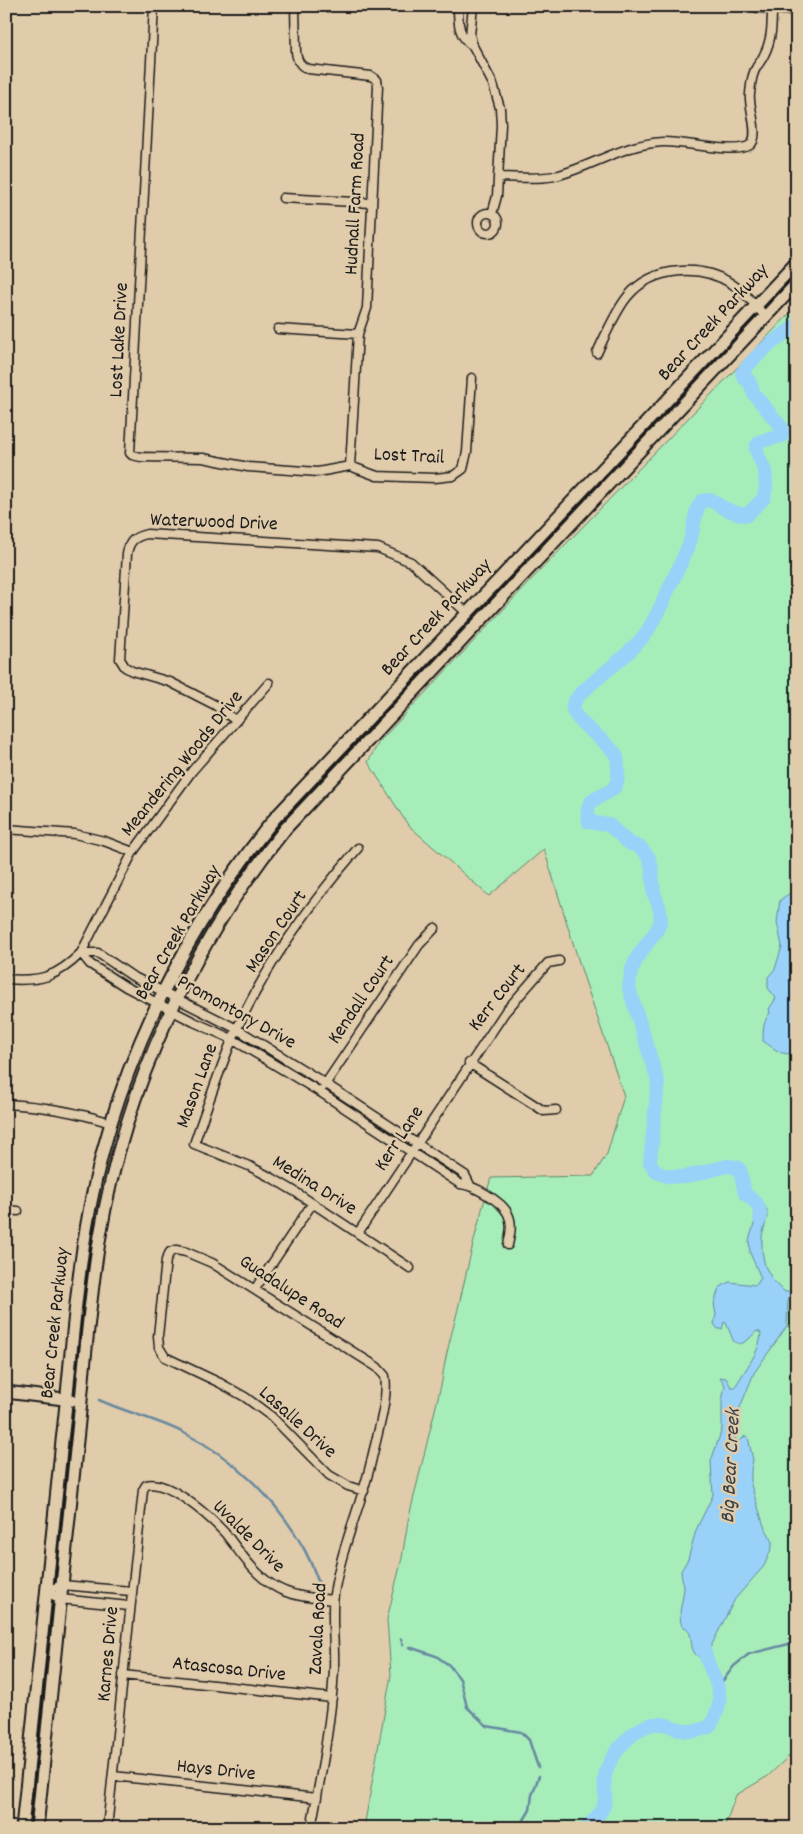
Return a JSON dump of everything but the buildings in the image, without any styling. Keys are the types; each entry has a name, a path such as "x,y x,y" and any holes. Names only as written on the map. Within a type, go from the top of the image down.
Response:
{"main road":[{"path":"758,6 797,9"},
{"name":"Bear Creek Parkway","path":"22,1828 85,1232 111,1123 133,1059 164,992 185,952 220,894 257,841 300,790 797,262"},
{"name":"Bear Creek Parkway","path":"36,1828 96,1262 116,1160 135,1095 172,1010 198,960 232,902 286,828 797,283"},
{"path":"6,1392 82,1401"}],"street":[{"path":"6,18 7,6"},
{"name":"Lost Lake Drive","path":"154,6 130,453 141,457 203,458 248,467 318,472 350,466"},
{"name":"Hudnall Farm Road","path":"295,6 296,52 301,66 308,69 371,76 377,80 378,86 367,308 358,334 350,466"},
{"path":"458,6 458,21 461,34 466,42 473,46"},
{"path":"473,6 470,35 473,46 494,84 500,108 501,125 497,196 492,214"},
{"path":"498,177 538,178 556,175 628,147 646,144 678,142 724,148 750,145 754,139 754,125 749,102 751,83 755,69 764,56 770,39 772,7"},
{"path":"283,198 371,203"},
{"path":"597,353 628,296 642,283 668,271 704,272 732,283 765,316"},
{"path":"278,329 358,334"},
{"name":"Lost Trail","path":"350,466 377,476 435,478 453,476 463,469 467,452 472,378"},
{"name":"Waterwood Drive","path":"235,720 215,705 170,682 132,672 125,667 120,659 127,554 132,540 137,536 146,534 378,548 411,562 467,613"},
{"name":"Meandering Woods Drive","path":"6,979 28,981 48,977 68,966 82,953 133,852 192,771 269,683"},
{"path":"6,829 74,834 104,841 133,852"},
{"name":"Mason Court","path":"232,1040 256,992 295,929 335,875 358,848"},
{"name":"Kendall Court","path":"320,1092 419,945 435,928"},
{"name":"Promontory Drive","path":"82,953 98,953 132,976 237,1029 326,1084 465,1175 470,1185"},
{"name":"Promontory Drive","path":"82,953 90,964 126,987 232,1040 320,1092 460,1184 470,1185 500,1204 508,1213 511,1229 508,1245"},
{"name":"Kerr Court","path":"469,1063 505,1012 548,963 558,960"},
{"path":"126,987 132,976"},
{"path":"202,1025 207,1014"},
{"name":"Mason Lane","path":"194,1144 232,1040"},
{"path":"469,1063 544,1111 556,1110"},
{"name":"Kerr Lane","path":"358,1233 469,1063"},
{"path":"6,1104 44,1106 111,1123"},
{"name":"Medina Drive","path":"194,1144 264,1174 294,1190 312,1204 410,1268"},
{"path":"255,1289 312,1204"},
{"path":"6,1210 18,1211"},
{"name":"Guadalupe Road","path":"159,1348 158,1336 166,1260 173,1250 186,1252 212,1263 377,1368 385,1376"},
{"name":"Lasalle Drive","path":"159,1348 165,1357 220,1383 245,1398 272,1418 329,1475 348,1486 364,1491"},
{"name":"Zavala Road","path":"311,1828 332,1698 334,1668 333,1600 344,1549 364,1491 386,1392 385,1376"},
{"name":"Uvalde Drive","path":"146,1485 153,1483 168,1488 200,1510 224,1532 256,1572 276,1588 303,1596 333,1600"},
{"name":"Karnes Drive","path":"107,1828 142,1490 146,1485"},
{"path":"46,1591 62,1585 131,1591"},
{"path":"46,1591 60,1599 130,1606"},
{"name":"Atascosa Drive","path":"123,1675 332,1698"},
{"name":"Hays Drive","path":"113,1776 317,1798"}],"green space":[{"path":"797,306 797,624 795,627 797,634 797,1752 788,1757 768,1776 736,1795 724,1828 364,1828 391,1675 387,1619 449,1345 477,1227 491,1178 593,1176 607,1154 624,1096 583,975 544,849 489,896 408,825 368,762 379,742 532,579"}],"water":[{"path":"797,892 797,1051 788,1054 779,1052 763,1041 763,1034 765,1023 770,1013 769,1009 776,998 768,988 768,977 775,969 782,946 777,922 780,900 790,893"},
{"path":"756,1201 762,1201 767,1210 767,1218 762,1236 765,1266 772,1279 785,1292 794,1290 788,1298 787,1326 754,1373 737,1415 734,1434 736,1440 740,1441 745,1436 748,1437 753,1460 751,1485 764,1526 772,1540 772,1547 764,1566 735,1599 710,1648 700,1656 697,1656 692,1648 689,1631 682,1626 681,1621 680,1612 684,1588 681,1571 688,1559 696,1530 713,1495 711,1461 722,1429 722,1401 725,1385 720,1377 726,1378 731,1387 735,1387 755,1354 761,1333 757,1331 741,1344 734,1342 726,1323 724,1322 722,1329 718,1329 714,1324 716,1314 714,1304 719,1288 729,1282 756,1285 761,1278 750,1253 749,1240 756,1218 754,1208"}],"waterway":[{"name":"Big Bear Creek","path":"760,1219 760,1211 757,1204 745,1194 740,1170 737,1167 727,1166 685,1177 667,1176 656,1172 650,1162 658,1082 629,988 631,971 638,956 657,930 661,920 659,906 654,894 649,858 641,848 629,843 609,825 589,822 588,811 590,803 608,793 617,781 618,760 612,750 577,717 573,711 573,705 581,693 626,655 640,641 650,627 686,552 692,536 697,510 702,501 711,500 728,510 747,515 764,498 766,486 765,471 756,450 757,445 761,441 782,436 782,428 754,394 749,381 744,378 742,373 767,347 797,325"},
{"path":"99,1400 184,1433 220,1454 236,1467 252,1481 280,1513 308,1556 320,1586"},
{"name":"Big Bear Creek","path":"587,1828 604,1806 605,1776 610,1761 621,1746 635,1733 642,1728 655,1724 666,1725 685,1731 709,1727 717,1713 719,1701 715,1679 704,1648 704,1636"},
{"path":"401,1639 403,1645"},
{"path":"718,1687 734,1666 749,1654 789,1644 797,1644"},
{"path":"409,1647 436,1656 449,1665 460,1679 467,1707 487,1726 521,1732 529,1740 538,1767"},
{"path":"519,1828 530,1810 532,1795 539,1776"}]}
